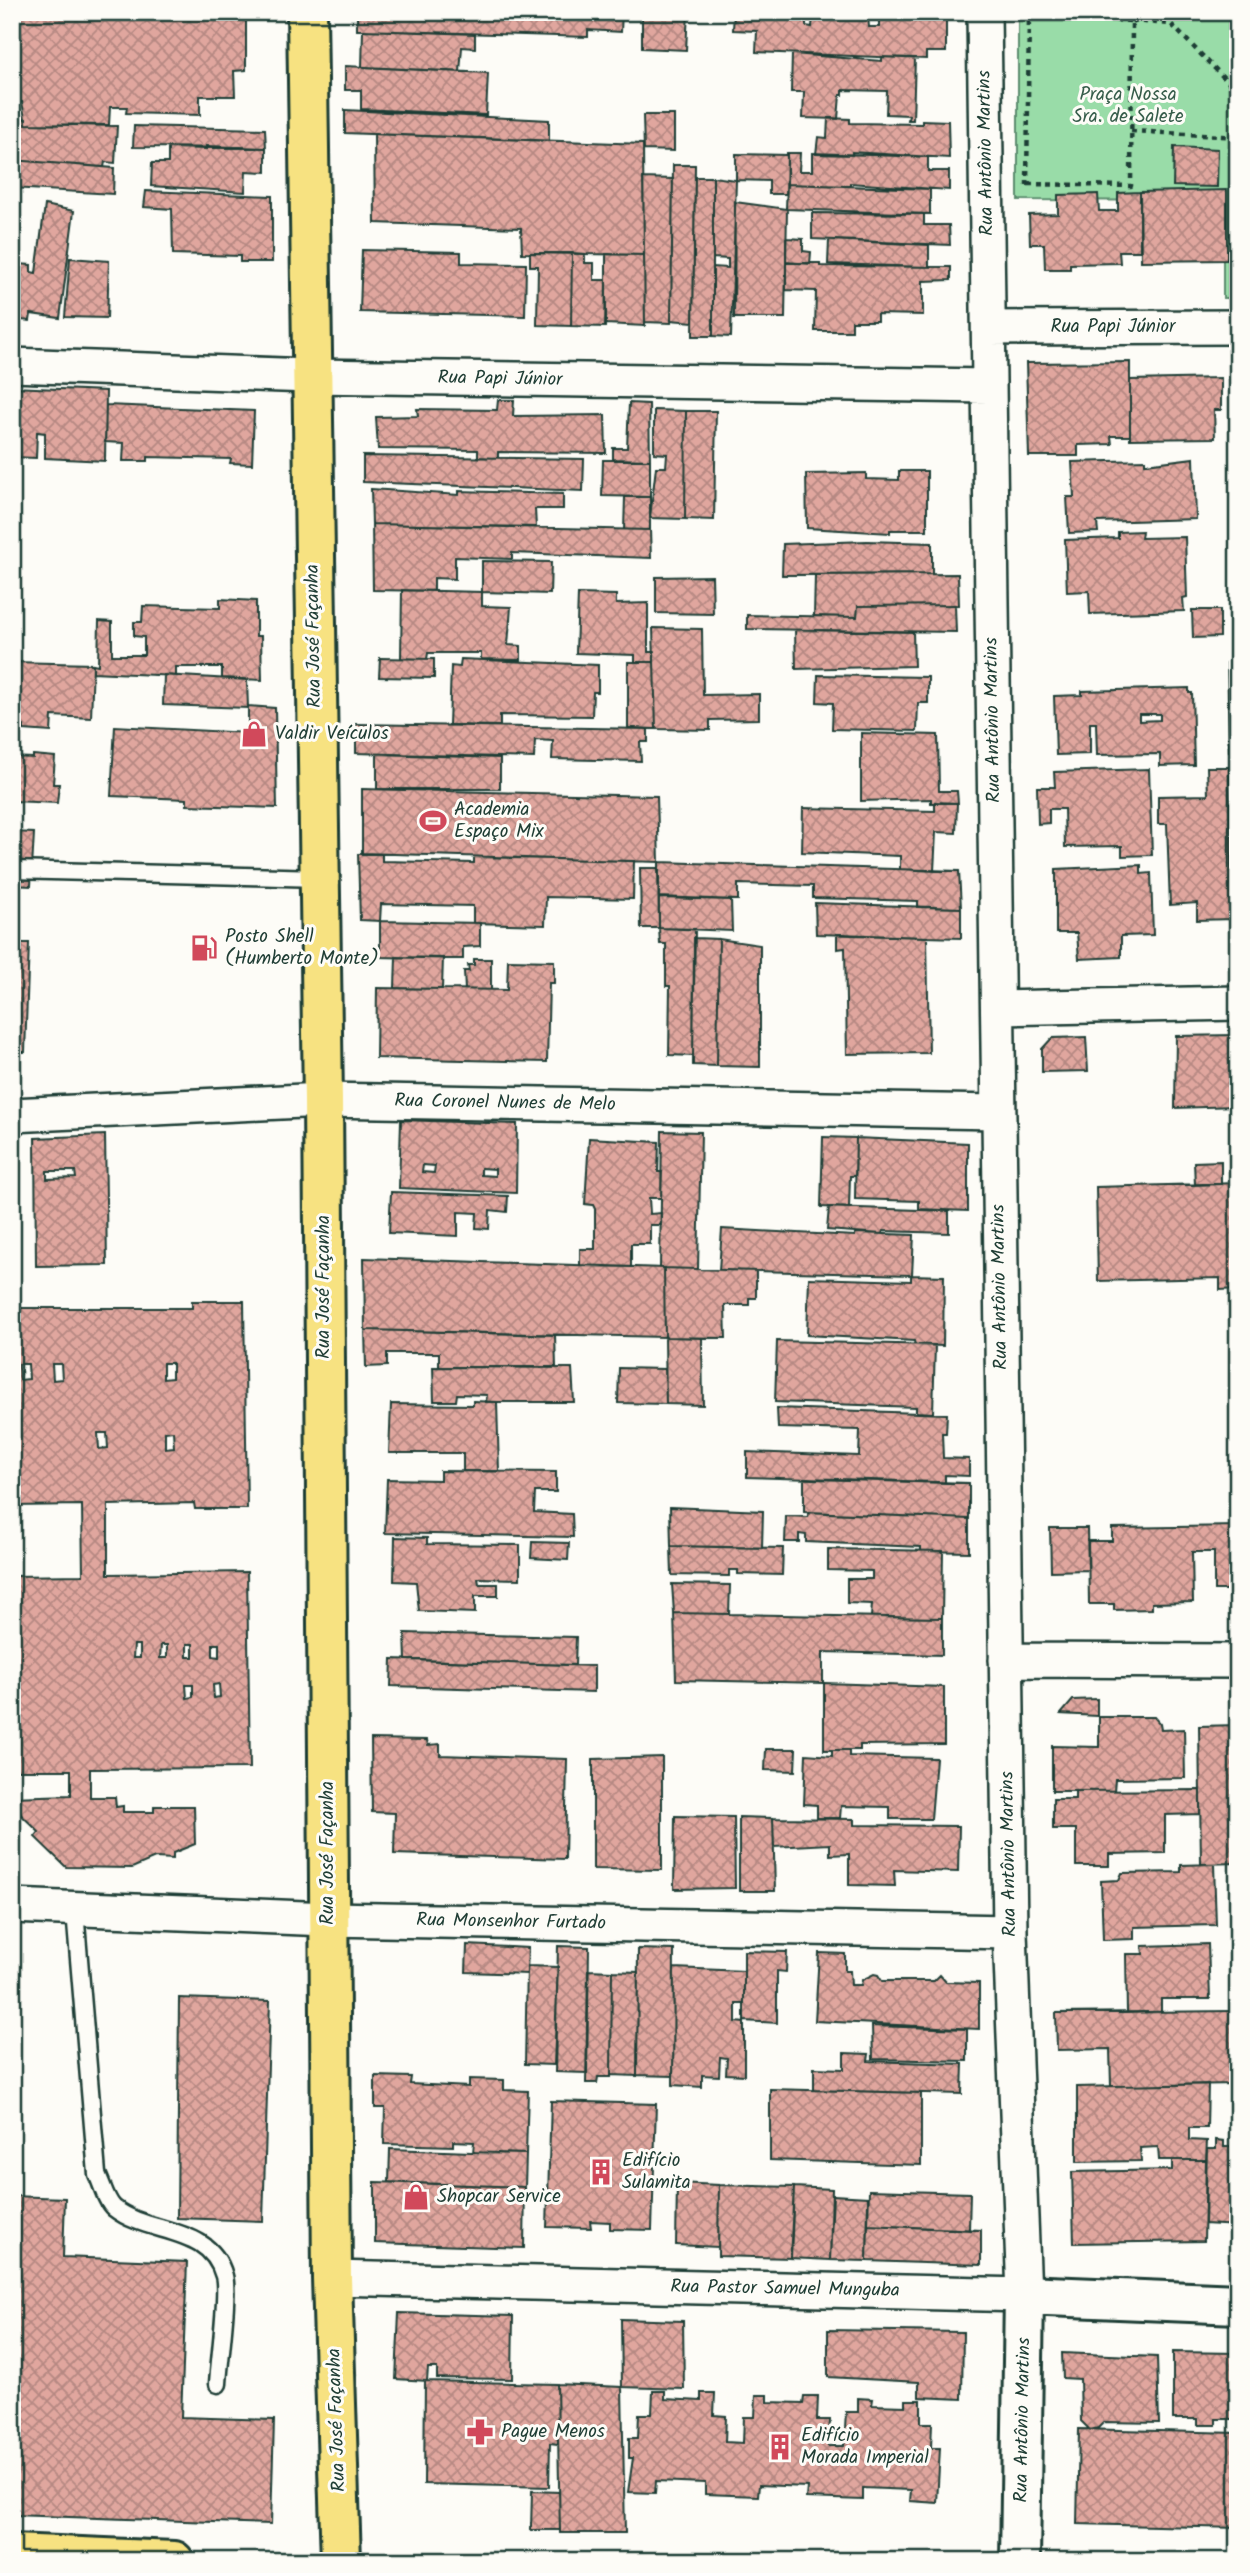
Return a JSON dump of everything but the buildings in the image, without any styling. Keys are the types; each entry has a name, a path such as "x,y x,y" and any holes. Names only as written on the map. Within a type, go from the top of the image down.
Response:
{"main road":[{"name":"Rua José Façanha","path":"307,12 310,376 323,1100 332,2278 341,2561"},
{"path":"12,2554 174,2561"}],"street":[{"name":"Rua Antônio Martins","path":"984,12 1010,1932 1024,2295 1020,2561"},
{"name":"Rua Papi Júnior","path":"989,328 1238,327"},
{"name":"Rua Papi Júnior","path":"12,365 310,376 988,386"},
{"path":"998,1008 1238,1003"},
{"name":"Rua Coronel Nunes de Melo","path":"12,1115 323,1100 998,1112"},
{"path":"1006,1660 1238,1661"},
{"name":"Rua Monsenhor Furtado","path":"12,1906 75,1911 328,1919 1010,1932"},
{"name":"Rua Pastor Samuel Munguba","path":"332,2278 1024,2295 1238,2304"}],"lane":[{"path":"12,870 318,878"},
{"path":"75,1911 97,2174 112,2206 140,2223 199,2240 214,2254 225,2277 218,2384"}],"path":[{"path":"1023,192 1028,184 1029,14 1171,24 1238,92"},
{"path":"1028,184 1131,186 1132,21"},
{"path":"1131,131 1238,137"}],"green space":[{"name":"Praça Nossa Sra. de Salete","path":"1018,12 1238,12 1238,298 1223,298 1223,201 1018,200"}],"place":[{"name":"Valdir Veículos","path":"254,734"},
{"name":"Academia Espaço Mix","path":"433,821"},
{"name":"Posto Shell (Humberto Monte)","path":"204,948"},
{"name":"Edifício Sulamita","path":"601,2172"},
{"name":"Shopcar Service","path":"416,2197"},
{"name":"Pague Menos","path":"480,2432"},
{"name":"Edifício Morada Imperial","path":"780,2447"}]}
